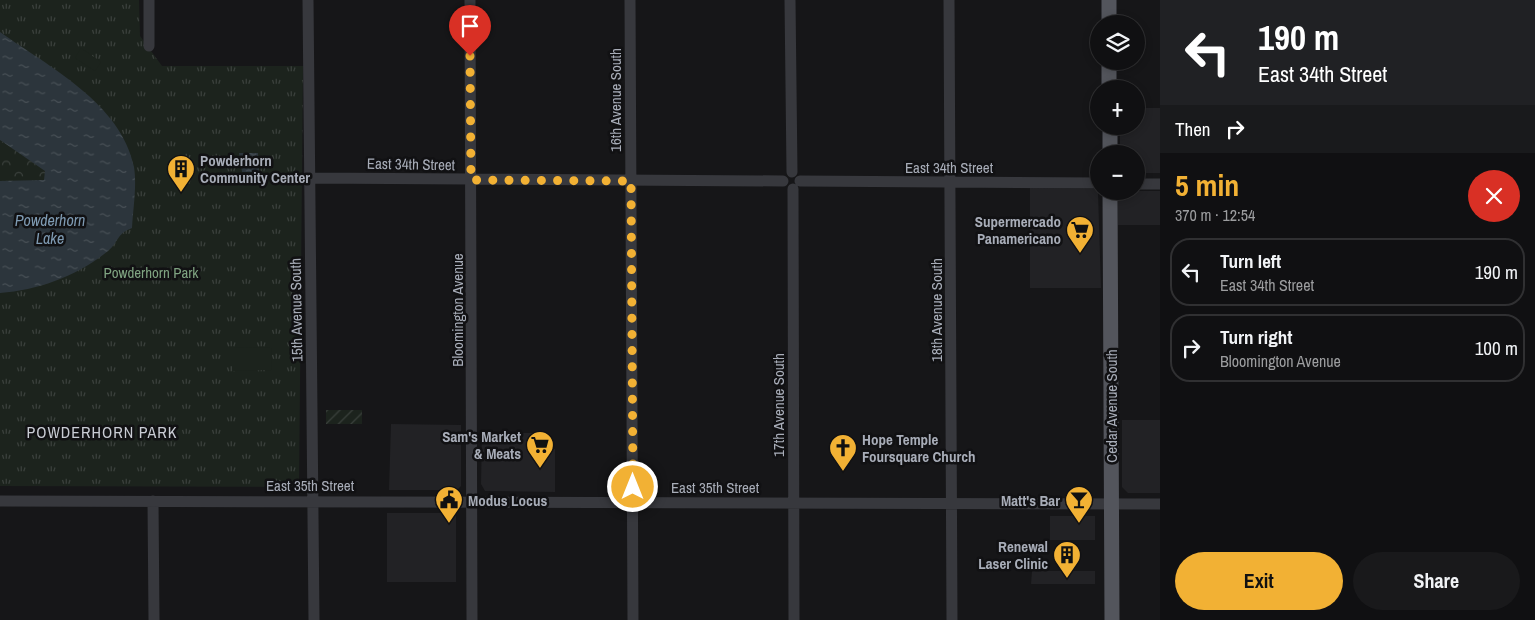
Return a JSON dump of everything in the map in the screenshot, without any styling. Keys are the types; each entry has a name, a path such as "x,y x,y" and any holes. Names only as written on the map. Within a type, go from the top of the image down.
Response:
{"main road":[{"path":"1109,0 1109,15"},
{"name":"Cedar Avenue South","path":"1110,200 1112,620"}],"street":[{"path":"149,0 150,46"},
{"name":"15th Avenue South","path":"308,0 314,620"},
{"name":"Bloomington Avenue","path":"470,0 472,620"},
{"name":"16th Avenue South","path":"630,0 634,620"},
{"name":"17th Avenue South","path":"790,0 795,181 794,620"},
{"name":"18th Avenue South","path":"949,0 952,620"},
{"name":"East 34th Street","path":"309,178 783,181 785,175 795,181 1090,183"},
{"path":"1145,184 1160,184"},
{"name":"East 35th Street","path":"0,501 313,500 1160,504"},
{"path":"153,501 154,620"}],"shaded area":[{"path":"1145,108 1160,108 1160,173 1145,173 1145,145 1120,145 1120,135 1145,135"},
{"path":"1030,188 1090,189 1090,200 1098,200 1101,288 1030,288"},
{"path":"1145,191 1160,191 1160,225 1118,225 1118,200 1145,200"},
{"path":"1122,420 1160,420 1160,493 1128,493 1122,487"},
{"path":"391,424 461,425 461,486 457,490 389,490"},
{"path":"482,433 536,433 535,449 555,449 555,492 485,491 481,484"},
{"path":"387,513 456,513 456,582 387,582"},
{"path":"1050,516 1095,516 1095,540 1050,540"},
{"path":"1032,571 1095,571 1095,584 1031,584"}],"green space":[{"name":"Powderhorn Park","path":"0,0 139,0 140,36 162,66 303,66 299,487 0,486"},
{"path":"81,48 101,62 95,71 75,58"},
{"path":"0,140 46,171 44,180 0,181"},
{"path":"271,347 272,370 233,371 233,348"},
{"path":"326,410 362,410 362,424 326,424"}],"water":[{"name":"Powderhorn Lake","path":"0,32 61,73 99,105 127,144 134,167 135,182 132,228 120,236 112,248 84,268 57,280 29,289 0,293 0,181 44,180 45,171 0,140"},
{"path":"239,153 258,153 259,172 242,172"}],"place":[{"name":"Powderhorn Community Center","path":"181,193"},
{"name":"Supermercado Panamericano","path":"1080,254"},
{"name":"Sam's Market & Meats","path":"540,469"},
{"name":"Hope Temple Foursquare Church","path":"843,472"},
{"name":"Modus Locus","path":"449,524"},
{"name":"Matt's Bar","path":"1079,524"},
{"name":"Renewal Laser Clinic","path":"1067,579"}],"district":[{"name":"POWDERHORN PARK","path":"102,432"}],"route":[{"path":"470,56 471,180 631,181 633,487"}]}
